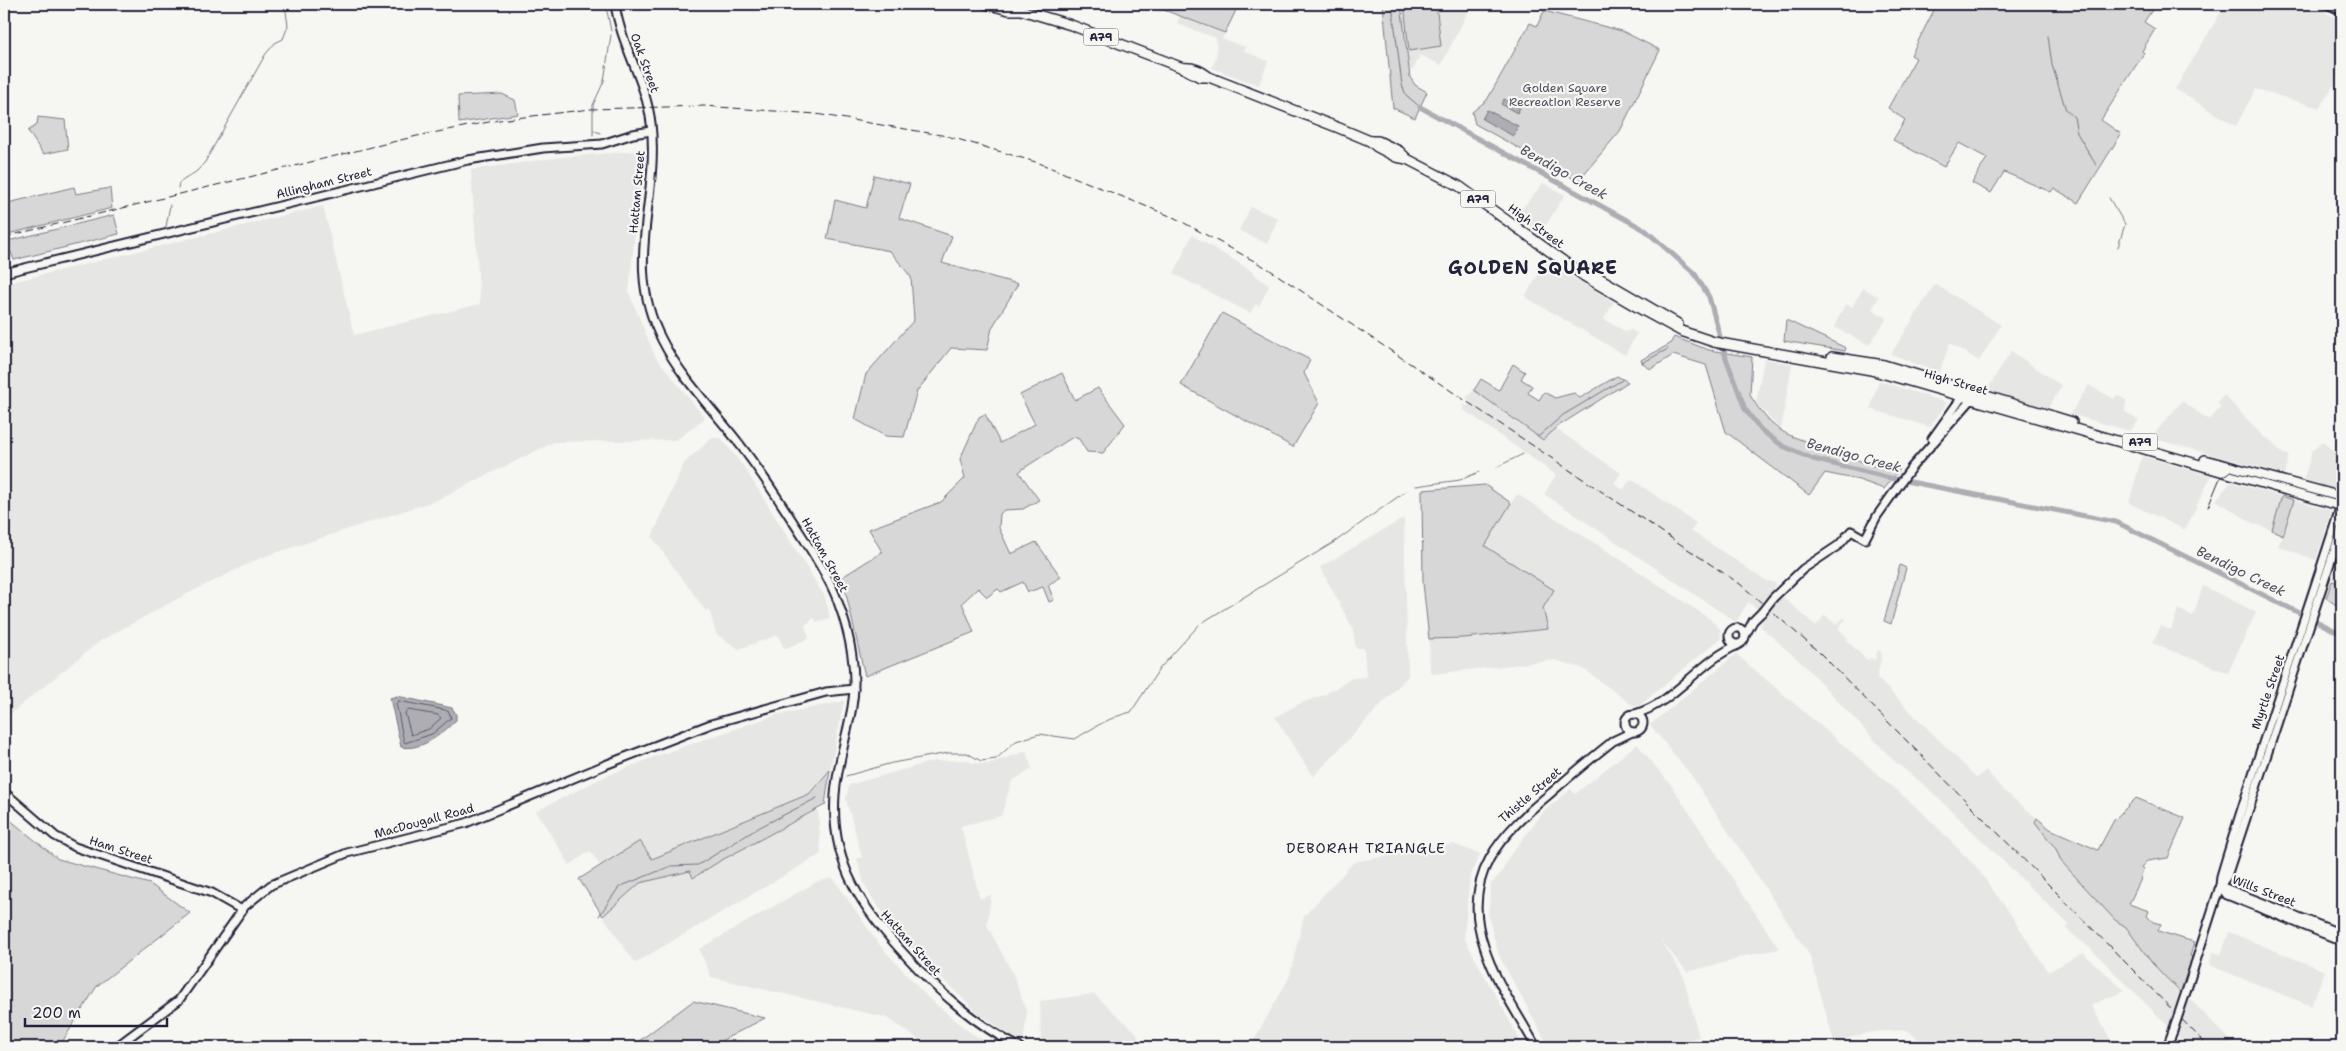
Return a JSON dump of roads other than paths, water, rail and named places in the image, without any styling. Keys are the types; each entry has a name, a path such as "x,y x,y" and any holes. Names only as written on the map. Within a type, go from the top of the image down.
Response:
{"highway":[{"name":"High Street","path":"986,4 1009,10 1018,10 1071,25 1183,68 1196,69 1209,77 1370,141 1396,157 1407,159 1468,192 1536,243 1574,267 1587,271 1656,314 1713,340 1873,367 1968,396 2342,502"},
{"name":"High Street","path":"1009,4 1018,10"}],"street":[{"name":"Oak Street","path":"615,4 624,39 645,96 651,131"},
{"path":"2327,4 2337,7"},
{"name":"Allingham Street","path":"4,273 468,160 543,148 602,144 633,134 651,131"},
{"name":"Hattam Street","path":"651,131 652,158 642,265 644,288 650,312 672,358 757,466 828,578 839,605 848,638 853,667 854,689 852,710 836,785 834,804 840,850 854,888 876,923 937,989 972,1018 1019,1047"},
{"path":"1657,705 1629,716 1625,723 1626,728 1632,732 1639,731 1657,705 1720,653 1743,642 1753,621 1773,598 1803,569 1839,545 1851,531 1865,539 1877,516 1894,492 1968,396"},
{"name":"Myrtle Street","path":"2312,608 2342,502"},
{"name":"Myrtle Street","path":"2167,1047 2220,886 2221,876 2252,776 2342,527"},
{"path":"1720,653 1731,631 1753,621"},
{"path":"1738,628 1744,632 1745,636"},
{"path":"1729,637 1733,643 1738,644"},
{"name":"MacDougall Road","path":"116,1047 179,1000 242,910 258,893 271,885 347,853 466,823 605,765 711,724 832,691 854,689"},
{"path":"1635,714 1641,717 1643,723"},
{"name":"Thistle Street","path":"1613,741 1625,723"},
{"name":"Thistle Street","path":"1536,1047 1484,949 1478,913 1480,885 1491,855 1511,828 1613,741 1632,732"},
{"name":"Ham Street","path":"4,792 46,829 69,844 212,893 242,910"},
{"name":"Wills Street","path":"2220,886 2342,934"},
{"name":"Wills Street","path":"2220,886 2227,894 2342,941"}],"water":[{"path":"1504,99 1520,108 1517,113 1501,104"},
{"path":"1487,110 1518,126 1513,136 1482,119"},
{"path":"397,696 452,708 456,714 456,720 438,736 424,744 409,748 401,747 390,698"}],"waterway":[{"path":"178,188 179,183 197,171 205,162 265,55 275,43 283,39 288,26 285,4"},
{"name":"Bendigo Creek","path":"1392,4 1402,85 1406,95 1420,107"},
{"path":"606,6 611,31"},
{"path":"593,135 593,105 604,81 611,35"},
{"path":"2048,36 2052,65 2066,110 2074,117 2077,133 2096,165"},
{"name":"Bendigo Creek","path":"1420,107 1645,230 1695,274 1709,297 1726,358 1745,409 1761,430 1783,446 1813,459 1890,478 2116,522 2342,634"},
{"path":"594,130 600,133"},
{"path":"2109,198 2125,224 2118,247"},
{"path":"166,227 170,205"},
{"path":"1642,363 1668,349"},
{"path":"1539,436 1563,415 1622,380"},
{"path":"1497,467 1523,454"},
{"path":"1416,486 1460,480 1479,472"},
{"path":"1203,622 1336,541 1406,491"},
{"path":"846,776 892,763 948,753 967,753 981,761 996,759 1016,741 1039,734 1075,739 1109,720 1131,712 1160,668 1199,625"},
{"path":"599,916 619,887 671,866 698,865 760,827 817,798"}],"tram line":[{"path":"2208,507 2220,478 2231,471 2342,502"}],"railway":[{"path":"4,237 417,136 499,120 591,109 704,106 816,114 947,136 1039,163 1175,218 1267,268 1740,584 1821,654 2209,1047"}],"district":[{"name":"GOLDEN SQUARE","path":"1533,268"},
{"name":"DEBORAH TRIANGLE","path":"1366,848"}],"park label":[{"name":"Golden Square Recreation Reserve","path":"1565,95"}]}
